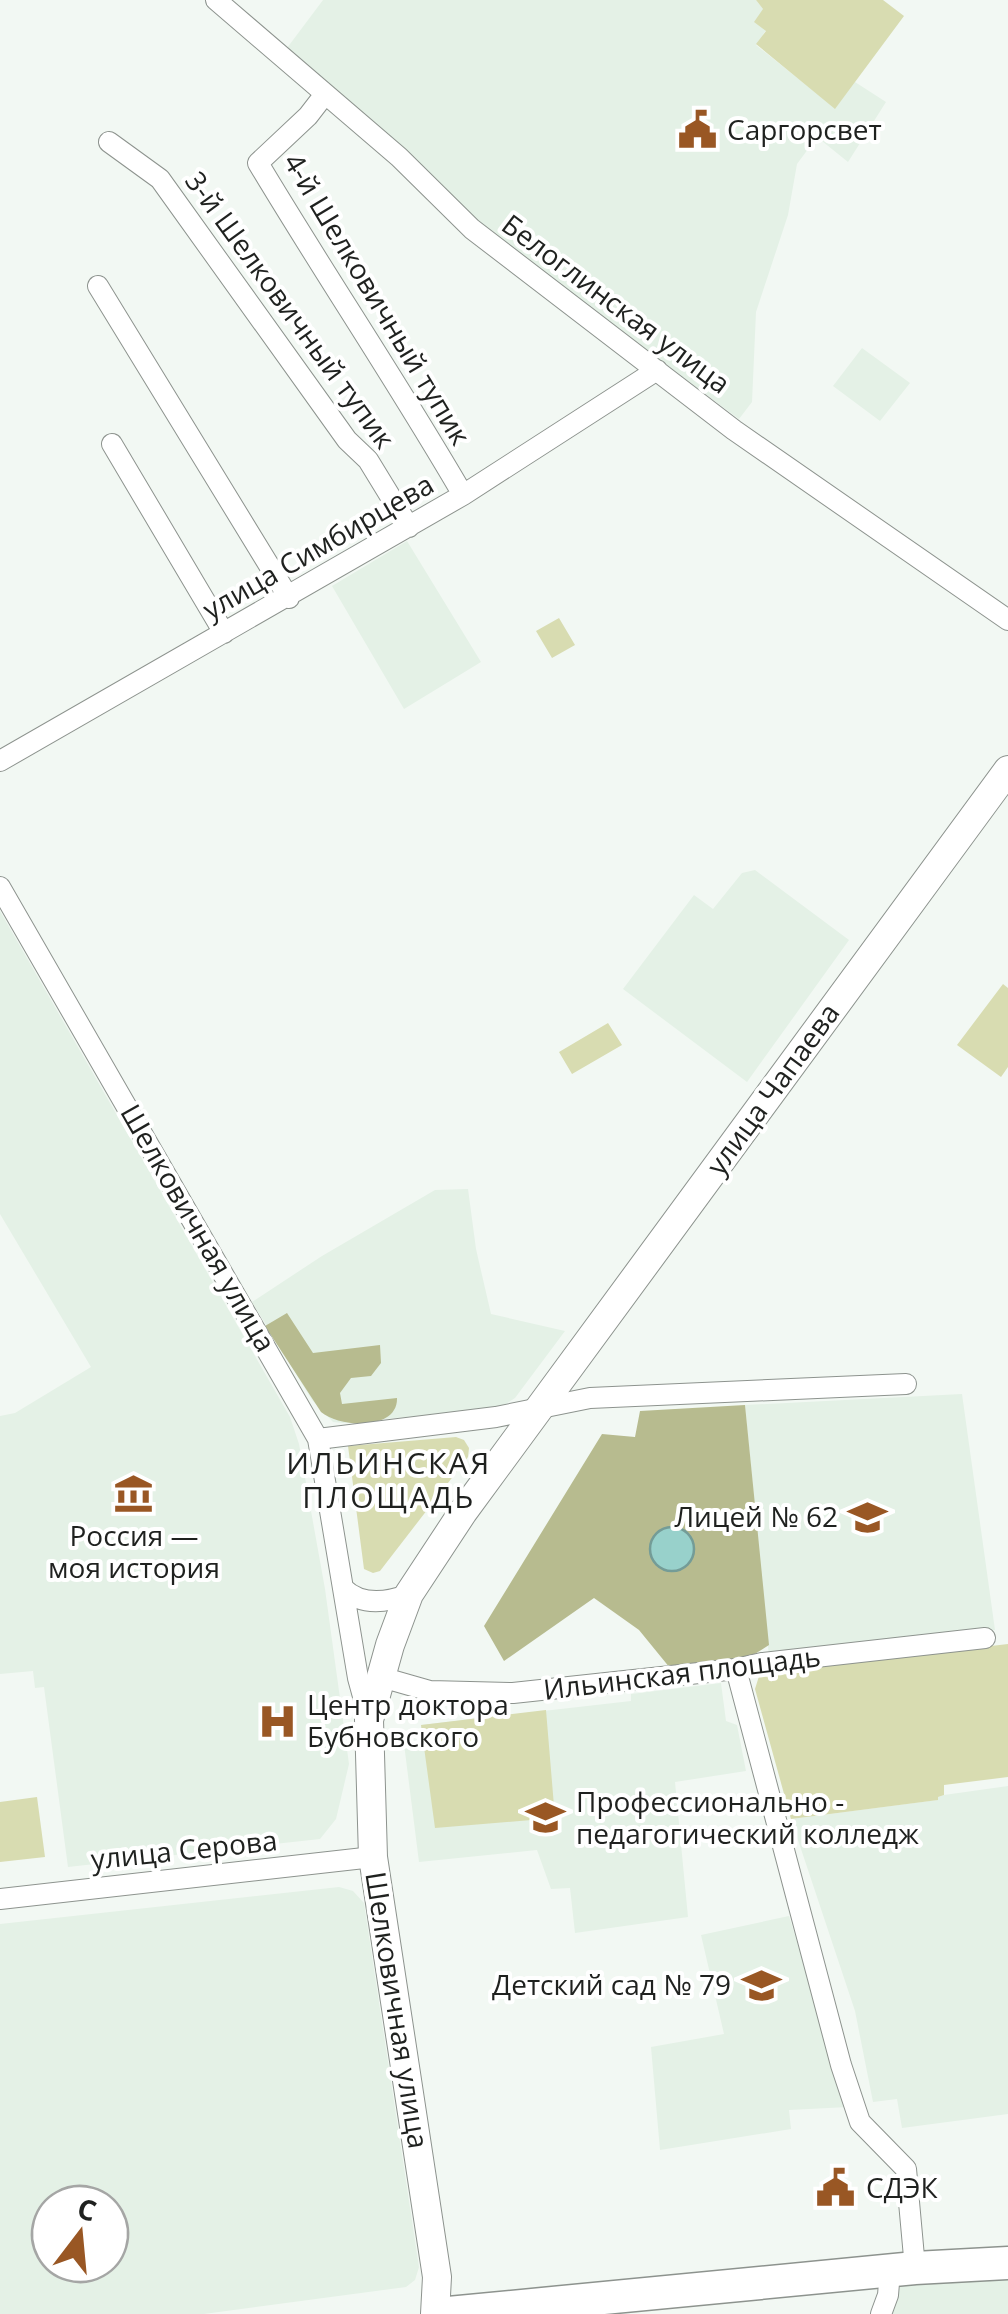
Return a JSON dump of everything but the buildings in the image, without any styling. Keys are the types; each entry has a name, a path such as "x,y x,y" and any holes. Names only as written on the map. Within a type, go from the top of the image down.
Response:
{"main road":[{"path":"437,2314 902,2269 1008,2263"}],"street":[{"name":"Белоглинская улица","path":"216,0 399,156 472,229 734,430 1008,620"},
{"name":"4-й Шелковичный тупик","path":"325,94 308,116 258,163 463,496"},
{"name":"3-й Шелковичный тупик","path":"109,142 160,178 347,440 368,460 409,527"},
{"path":"98,286 288,598"},
{"name":"улица Симбирцева","path":"0,761 463,496 657,370"},
{"path":"112,444 224,633"},
{"name":"улица Чапаева","path":"539,1409 1008,770"},
{"name":"Шелковичная улица","path":"0,887 318,1439 358,1678 369,1720 373,1857 437,2277 437,2314"},
{"path":"318,1439 496,1418 590,1398 906,1384"},
{"path":"369,1720 408,1594 539,1409"},
{"path":"343,1588 368,1602 395,1600 408,1594"},
{"name":"Ильинская площадь","path":"381,1677 430,1690 512,1693 736,1670 984,1638"},
{"path":"736,1670 841,2065 860,2122 906,2169 902,2269 881,2314"},
{"name":"улица Серова","path":"0,1899 373,1857"}],"shaded area":[{"path":"323,0 756,0 763,9 766,30 756,45 835,108 855,82 886,102 848,162 817,137 797,164 788,215 756,312 752,402 739,419 477,224 287,48"},
{"path":"862,348 910,383 880,421 833,386"},
{"path":"407,541 481,662 404,709 332,586"},
{"path":"755,870 849,940 747,1082 623,989 694,895 713,909 742,873"},
{"path":"0,911 290,1417 299,1444 325,1589 349,1764 336,1819 320,1839 68,1867 44,1687 35,1688 33,1671 0,1674 0,1416 15,1413 91,1367 0,1214"},
{"path":"468,1189 491,1314 565,1331 515,1398 499,1408 333,1422 312,1400 252,1302 435,1190"},
{"name":"Лицей № 62","path":"962,1394 995,1630 769,1657 745,1405"},
{"name":"Профессионально - педагогический колледж","path":"721,1683 726,1721 737,1725 746,1771 675,1782 688,1917 575,1933 570,1888 551,1889 537,1850 419,1862 404,1744 416,1743 422,1736 421,1725 631,1701 631,1694"},
{"path":"1008,1786 1008,2114 902,2128 897,2099 873,2102 855,2011 791,1819 937,1800 944,1795"},
{"path":"339,1887 353,1891 364,1903 419,2267 415,2280 406,2287 204,2314 0,2314 0,1924"},
{"name":"Детский сад № 79","path":"789,1916 848,2107 789,2110 791,2129 660,2150 651,2047 724,2034 701,1935"},
{"path":"1008,2279 1008,2314 888,2314 901,2285"}],"green space":[{"path":"756,0 883,0 904,16 835,109 756,44 766,31 754,22 763,9"},
{"path":"559,618 575,645 552,658 536,631"},
{"path":"1003,984 1008,988 1008,1067 1001,1077 957,1045"},
{"path":"608,1023 622,1045 572,1074 559,1052"},
{"path":"287,1313 313,1353 380,1345 381,1363 371,1376 351,1378 340,1393 342,1404 397,1398 395,1409 378,1421 367,1423 341,1421 321,1412 265,1326"},
{"path":"745,1405 769,1645 745,1660 670,1668 639,1630 594,1598 504,1661 484,1626 602,1434 635,1437 640,1411"},
{"path":"456,1437 469,1448 468,1457 380,1571 364,1569 348,1446"},
{"path":"1008,1644 1008,1777 944,1785 944,1795 938,1800 791,1819 755,1689 760,1673"},
{"path":"546,1710 555,1818 435,1828 421,1725"},
{"path":"37,1797 45,1857 0,1862 0,1802"}],"water":[{"path":"672,1527 688,1533 694,1549 688,1565 672,1571 656,1565 650,1549 656,1533"}],"place":[{"name":"Саргорсвет","path":"697,130"},
{"name":"Россия — моя история","path":"134,1494"},
{"name":"Лицей № 62","path":"868,1517"},
{"name":"Центр доктора Бубновского","path":"277,1721"},
{"name":"Профессионально - педагогический колледж","path":"546,1818"},
{"name":"Детский сад № 79","path":"761,1985"},
{"name":"СДЭК","path":"836,2188"}],"district":[{"name":"ИЛЬИНСКАЯ ПЛОЩАДЬ","path":"389,1481"}]}
